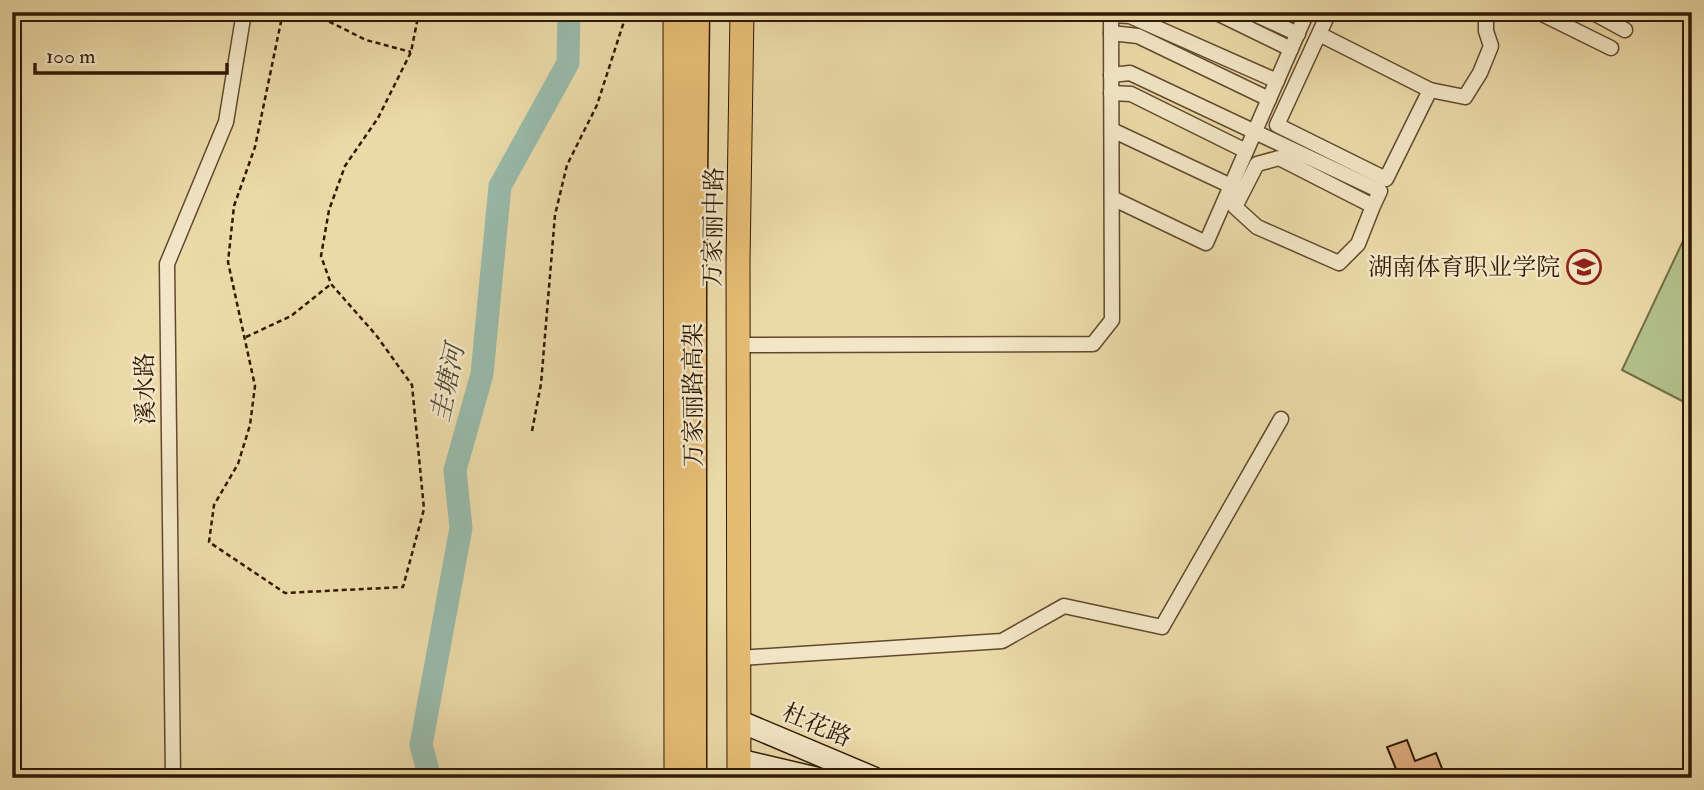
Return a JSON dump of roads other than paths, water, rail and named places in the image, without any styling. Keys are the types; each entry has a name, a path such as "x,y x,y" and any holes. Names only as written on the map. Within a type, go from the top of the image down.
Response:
{"highway":[{"name":"万家丽路高架","path":"693,778 692,261 696,12"},
{"name":"万家丽路高架","path":"712,778 711,262 714,12"}],"main road":[{"name":"万家丽中路","path":"676,12 676,778"},
{"name":"万家丽中路","path":"739,769 738,345 742,12"}],"street":[{"name":"溪水路","path":"173,778 167,264 226,122 244,12"},
{"path":"1250,12 1298,34"},
{"path":"1112,198 1206,243 1307,12"},
{"path":"1329,12 1277,125 1383,185"},
{"path":"1319,34 1430,90 1465,97 1491,46 1486,31 1486,12"},
{"path":"1538,12 1611,48"},
{"path":"1592,12 1625,30"},
{"path":"1218,13 1291,49"},
{"path":"738,345 1093,344 1112,320 1111,14 1130,16 1277,81"},
{"path":"1111,33 1138,36 1269,99"},
{"path":"1111,75 1130,73 1255,132 1383,185"},
{"path":"1373,206 1279,159 1257,164 1235,207 1257,227 1339,263 1358,244 1373,206 1430,90"},
{"path":"1111,93 1130,94 1246,151"},
{"path":"1112,130 1231,186"},
{"path":"739,658 1002,641 1064,606 1163,627 1281,419"},
{"name":"杜花路","path":"739,721 874,778"},
{"name":"杜花路","path":"739,769 816,778"}],"waterway":[{"name":"圭塘河","path":"430,778 421,745 461,528 455,470 482,374 500,186 568,63 569,12"}],"place":[{"name":"湖南体育职业学院","path":"1584,267"}]}
